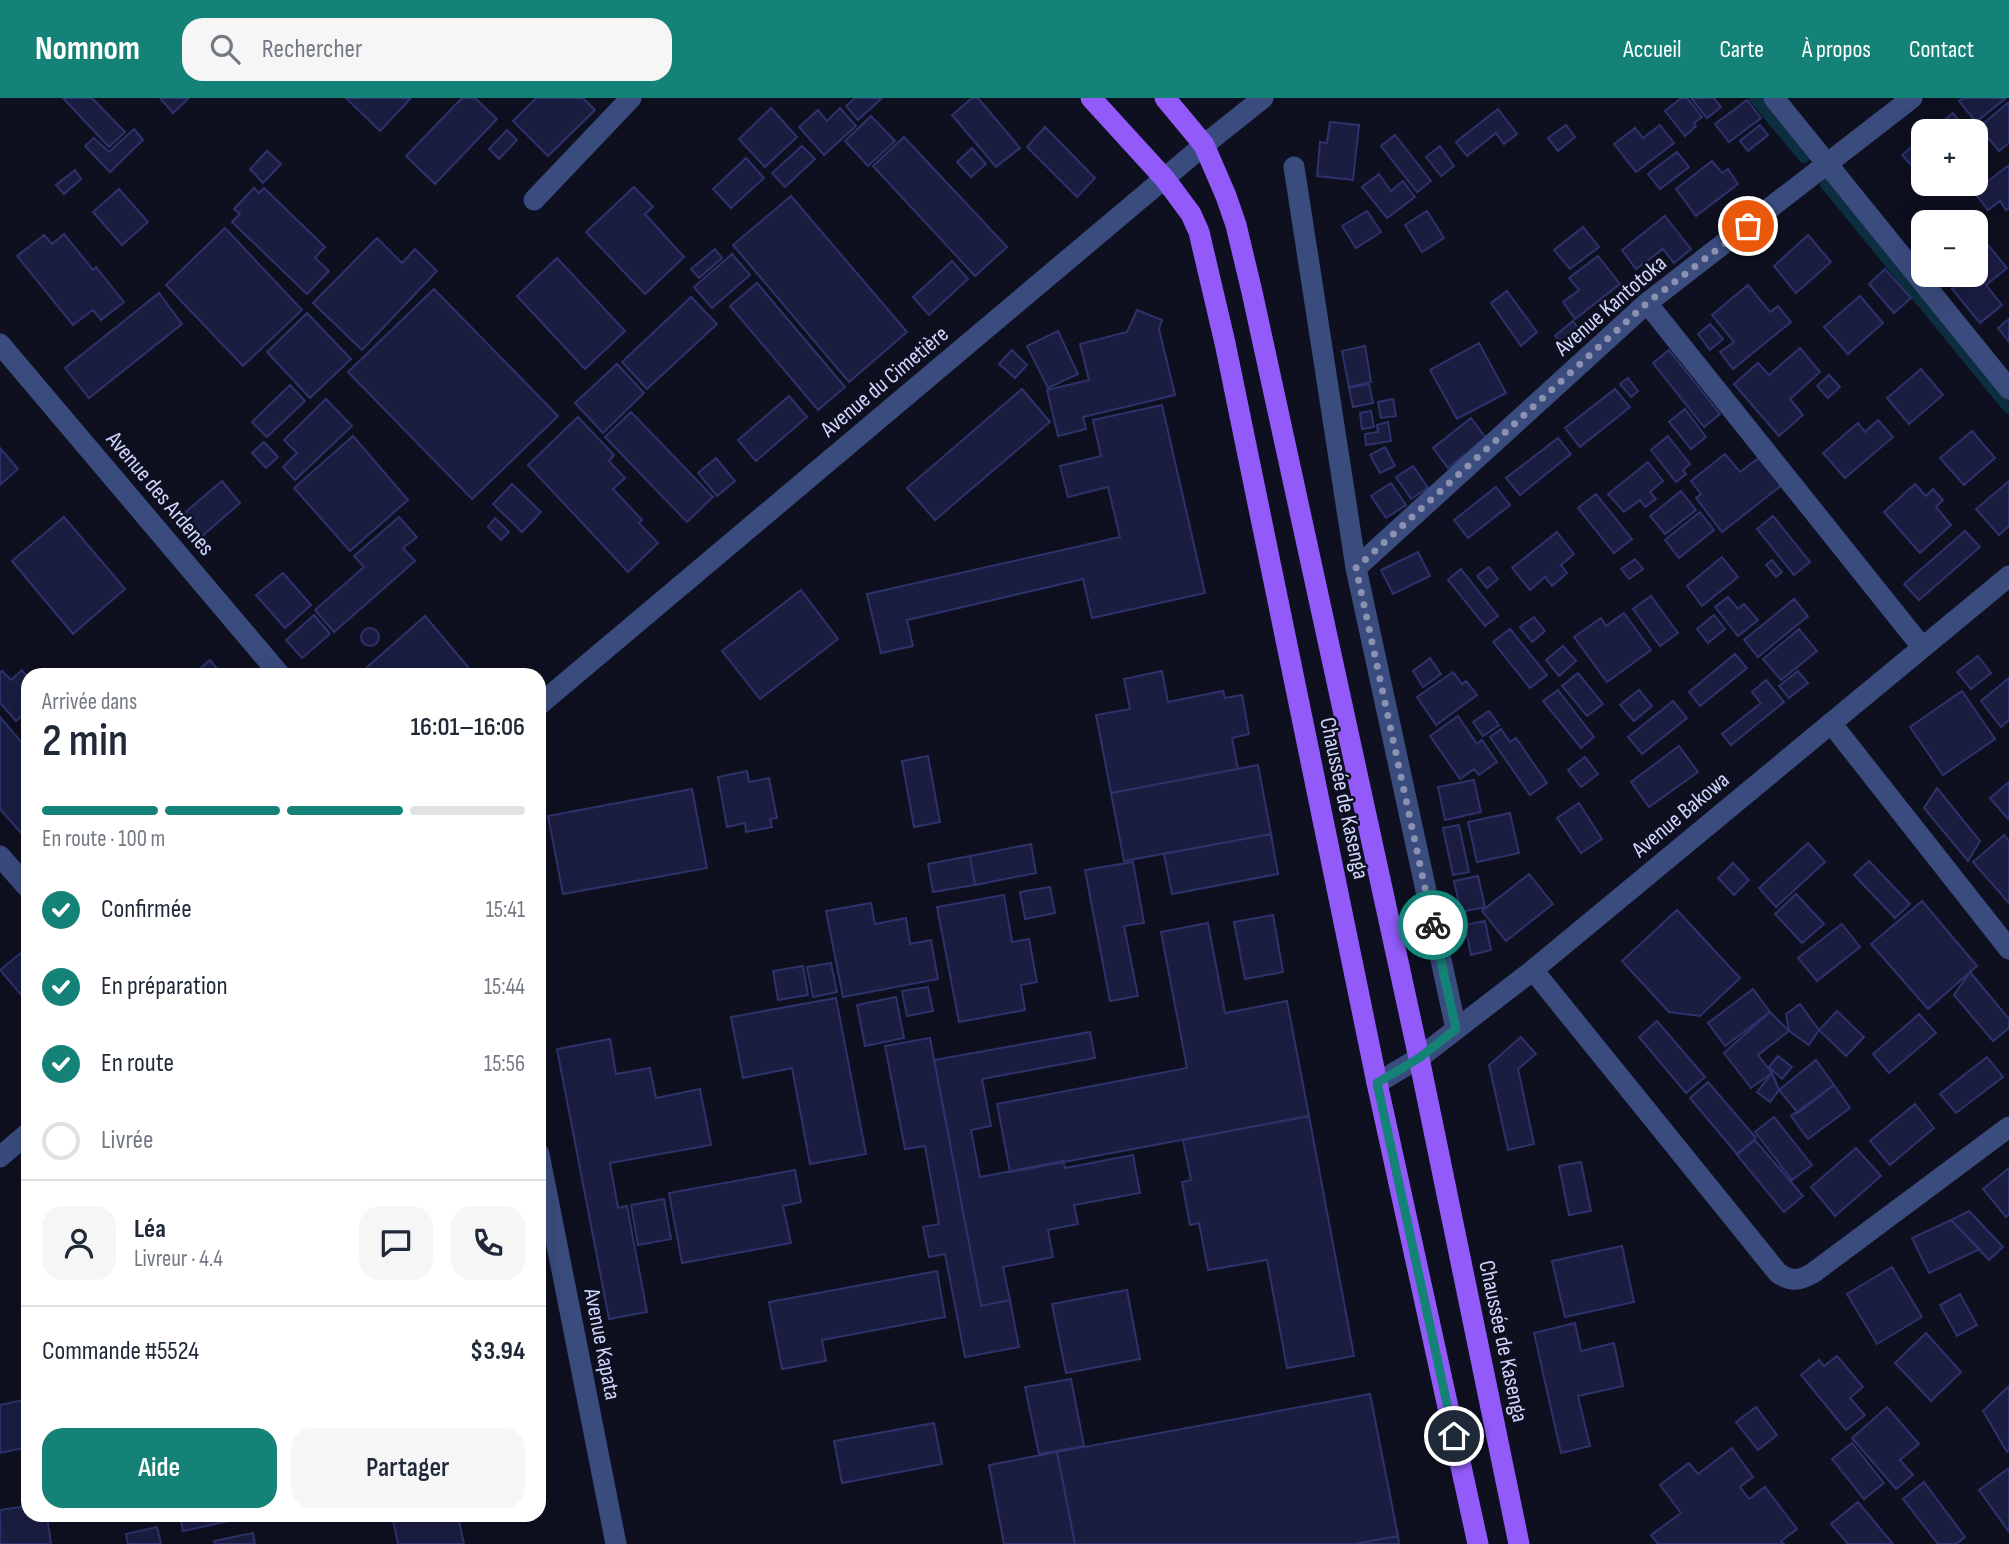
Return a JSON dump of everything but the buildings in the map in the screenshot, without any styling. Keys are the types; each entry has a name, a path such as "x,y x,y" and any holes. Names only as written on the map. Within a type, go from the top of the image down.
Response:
{"main road":[{"name":"Chaussée de Kasenga","path":"1091,98 1165,179 1191,214 1199,232 1216,300 1377,1083 1478,1544"},
{"name":"Chaussée de Kasenga","path":"1165,98 1203,145 1236,225 1419,1058 1519,1544"}],"street":[{"path":"534,200 631,98"},
{"name":"Avenue du Cimetière","path":"546,699 1203,145 1263,98"},
{"path":"1774,98 2009,389"},
{"name":"Avenue Kantotoka","path":"1356,568 1647,303 1912,98"},
{"path":"1294,167 1356,568 1456,1029"},
{"path":"1647,303 1922,648"},
{"name":"Avenue des Ardenes","path":"0,344 274,668"},
{"name":"Avenue Bakowa","path":"1377,1083 1419,1058 1533,970 2009,576"},
{"path":"1831,723 2009,949"},
{"path":"0,856 21,880"},
{"path":"1533,970 1778,1273 1788,1280 1798,1280 1813,1273 2009,1127"},
{"path":"0,1157 21,1139"},
{"name":"Avenue Kapata","path":"546,1190 615,1544"}],"waterway":[{"path":"1755,98 1804,157"},
{"path":"1826,184 2009,408"}],"way so far":[{"path":"1433,925 1356,568 1647,303 1748,226"}],"route":[{"path":"1433,925 1456,1029 1419,1058 1377,1083 1454,1436"}]}
